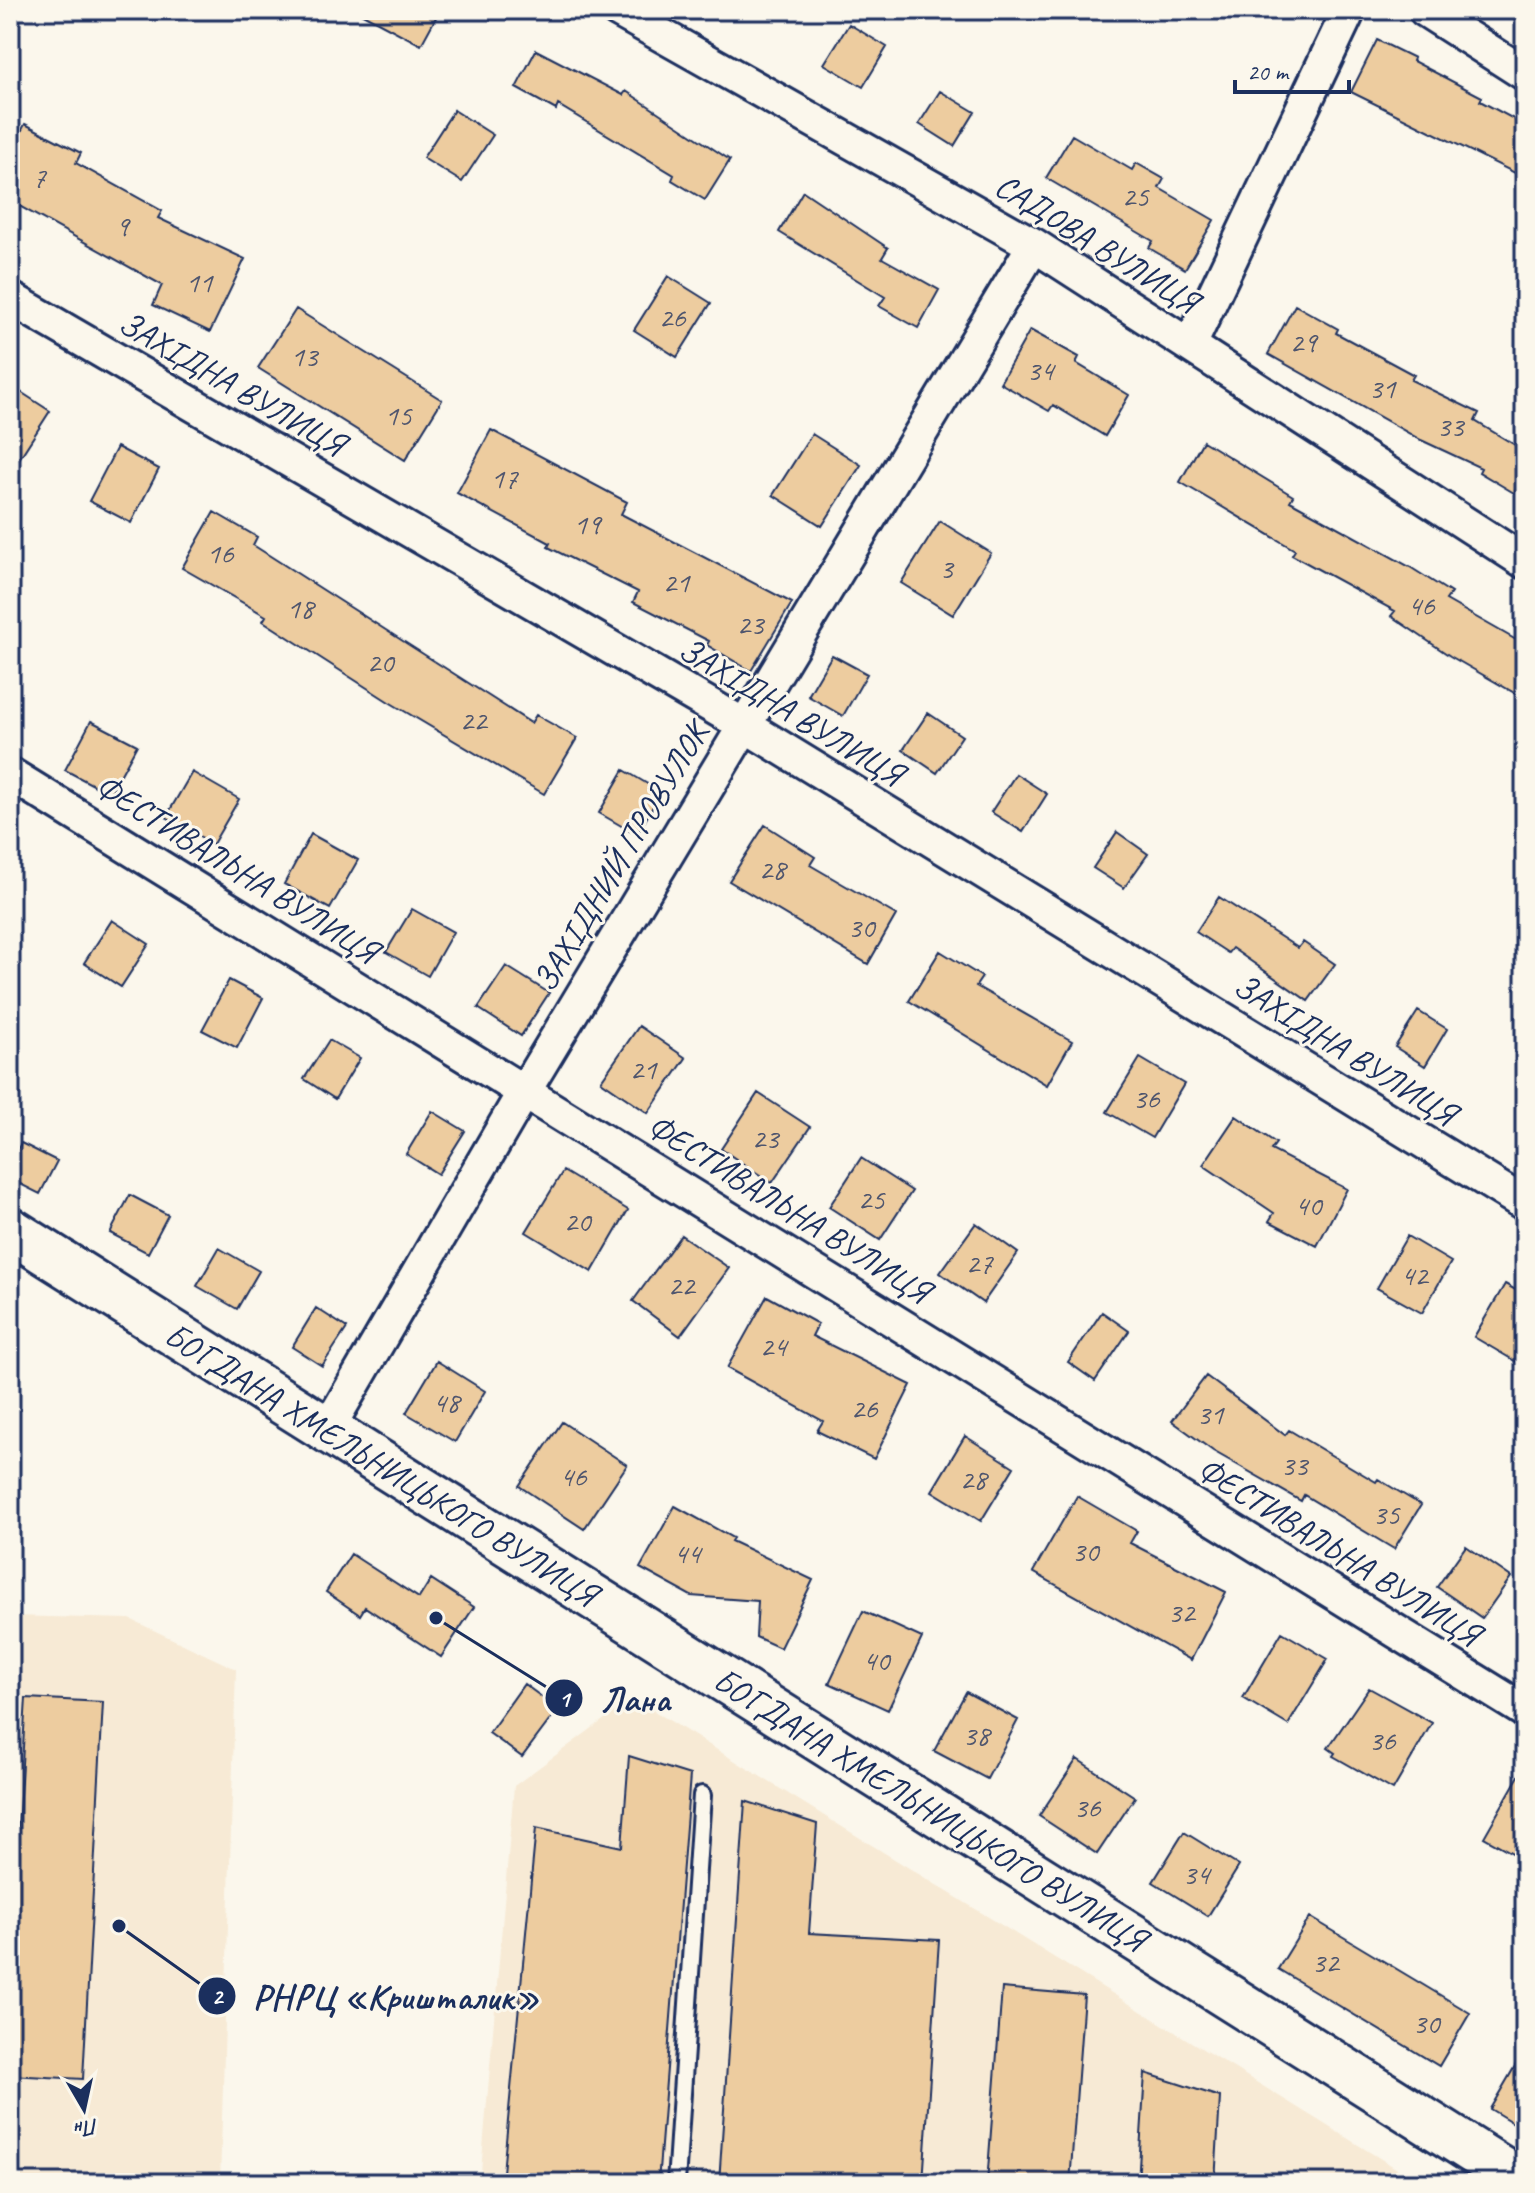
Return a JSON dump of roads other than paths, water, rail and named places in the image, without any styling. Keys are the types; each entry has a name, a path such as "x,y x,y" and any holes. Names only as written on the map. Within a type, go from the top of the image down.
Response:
{"street":[{"name":"САДОВА ВУЛИЦЯ","path":"617,10 1034,245 1525,562"},
{"path":"1190,345 1349,10"},
{"path":"1425,10 1525,74"},
{"name":"ЗАХІДНИЙ ПРОВУЛОК","path":"327,1430 525,1090 1034,245"},
{"name":"ЗАХІДНА ВУЛИЦЯ","path":"10,298 744,725 1525,1204"},
{"name":"ФЕСТИВАЛЬНА ВУЛИЦЯ","path":"10,774 1525,1711"},
{"name":"БОГДАНА ХМЕЛЬНИЦЬКОГО ВУЛИЦЯ","path":"10,1230 1524,2183"}],"lane":[{"path":"676,2183 702,1795"}],"place":[{"name":"Лана","path":"436,1618"},
{"name":"РНРЦ «Кришталик»","path":"119,1926"}]}
